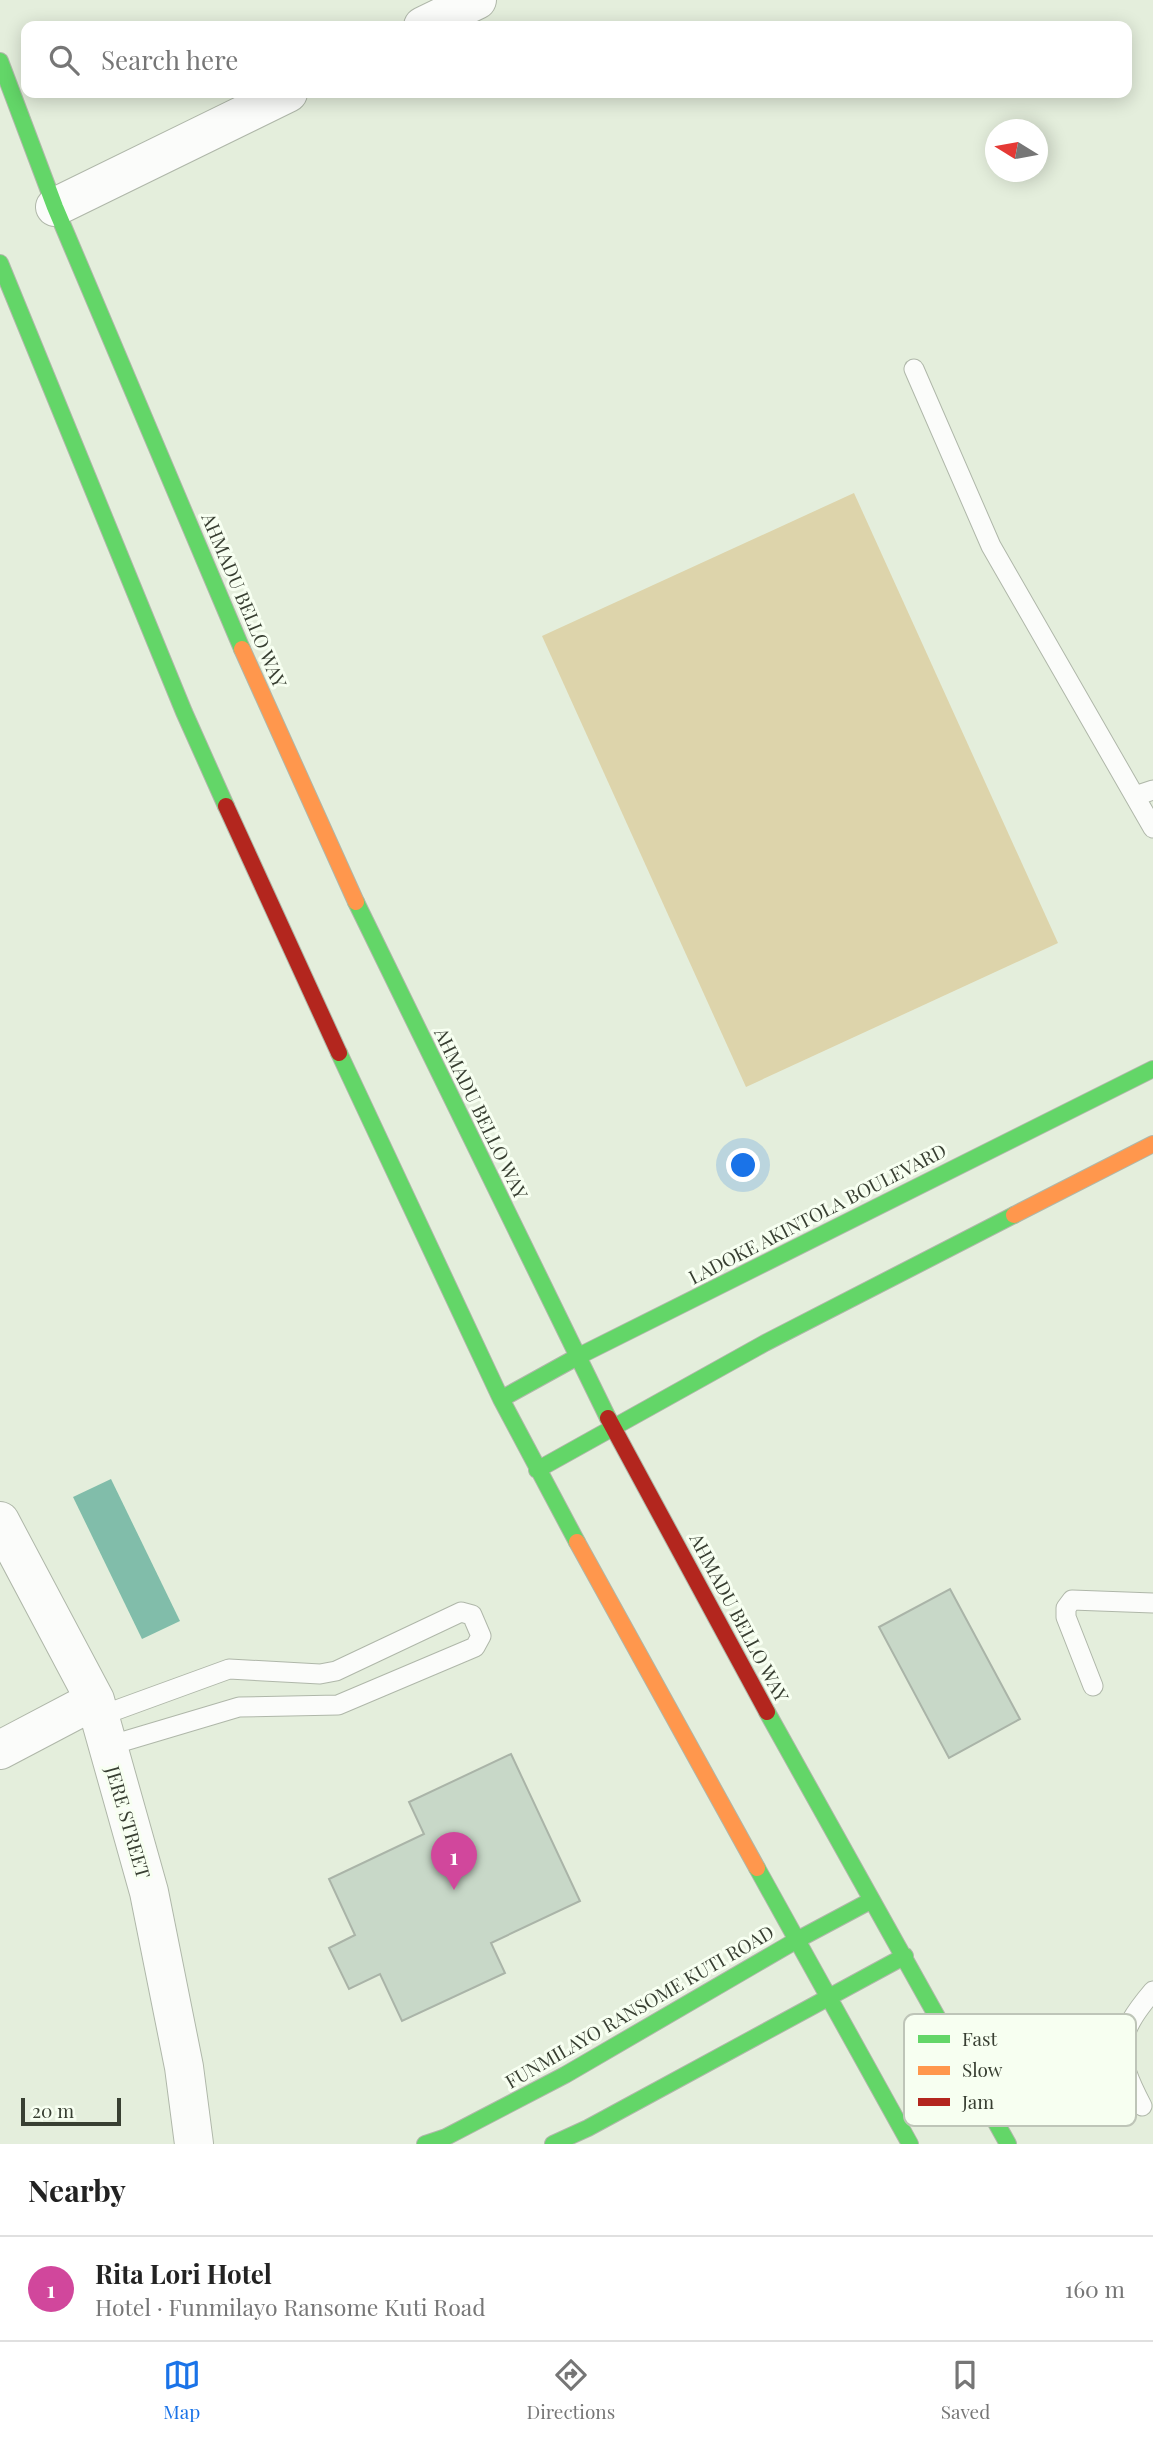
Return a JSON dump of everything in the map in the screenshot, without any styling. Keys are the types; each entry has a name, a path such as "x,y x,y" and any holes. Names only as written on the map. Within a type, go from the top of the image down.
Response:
{"main road":[{"name":"AHMADU BELLO WAY","path":"0,61 55,207 266,705 358,907 612,1425 937,2014"},
{"path":"0,263 195,737 278,924 501,1399 537,1470 910,2144"},
{"name":"LADOKE AKINTOLA BOULEVARD","path":"501,1399 577,1357 1153,1069"},
{"path":"537,1470 612,1425 1153,1144"},
{"name":"FUNMILAYO RANSOME KUTI ROAD","path":"440,2142 565,2075 797,1940 872,1900"},
{"path":"553,2144 905,1956"},
{"name":"AHMADU BELLO WAY","path":"998,2126 1008,2144"}],"street":[{"path":"434,21 477,0"},
{"path":"55,207 278,98"},
{"name":"JERE STREET","path":"0,1521 101,1720 149,1892 184,2067 194,2144"},
{"path":"0,1750 101,1720"}],"lane":[{"path":"914,369 991,546 1144,793 1153,828"},
{"path":"1093,1686 1066,1617 1066,1608 1072,1600 1153,1603"},
{"path":"461,1612 472,1615 481,1636 475,1647 330,1707 265,1706 101,1720 229,1669 320,1674 336,1671 461,1612"},
{"path":"253,1669 265,1706"},
{"path":"1134,2014 1153,1991"},
{"path":"1136,2094 1142,2106"}],"shaded area":[{"path":"854,493 1058,943 746,1087 542,636"}],"water":[{"path":"111,1479 180,1621 142,1639 73,1497"}],"building":[{"path":"950,1589 1020,1719 949,1758 879,1627"},
{"path":"511,1754 580,1901 491,1943 505,1973 402,2021 380,1974 349,1989 329,1948 355,1935 329,1879 424,1834 409,1802"}],"traffic: fast":[{"path":"0,61 55,207 242,649"},
{"path":"0,263 184,712 226,806"},
{"path":"356,902 608,1418"},
{"path":"339,1053 501,1399 577,1542"},
{"path":"501,1399 577,1357 1153,1069"},
{"path":"537,1470 765,1343 1014,1215"},
{"path":"767,1712 935,2014"},
{"path":"757,1868 910,2144"},
{"path":"425,2144 446,2137 565,2075 797,1940 872,1900"},
{"path":"553,2144 588,2128 905,1956"},
{"path":"998,2126 1008,2144"}],"traffic: slow":[{"path":"242,649 356,902"},
{"path":"1014,1215 1153,1144"},
{"path":"577,1542 757,1868"}],"traffic: jam":[{"path":"226,806 339,1053"},
{"path":"608,1418 767,1712"}],"place":[{"name":"Rita Lori Hotel","path":"454,1890"}]}
